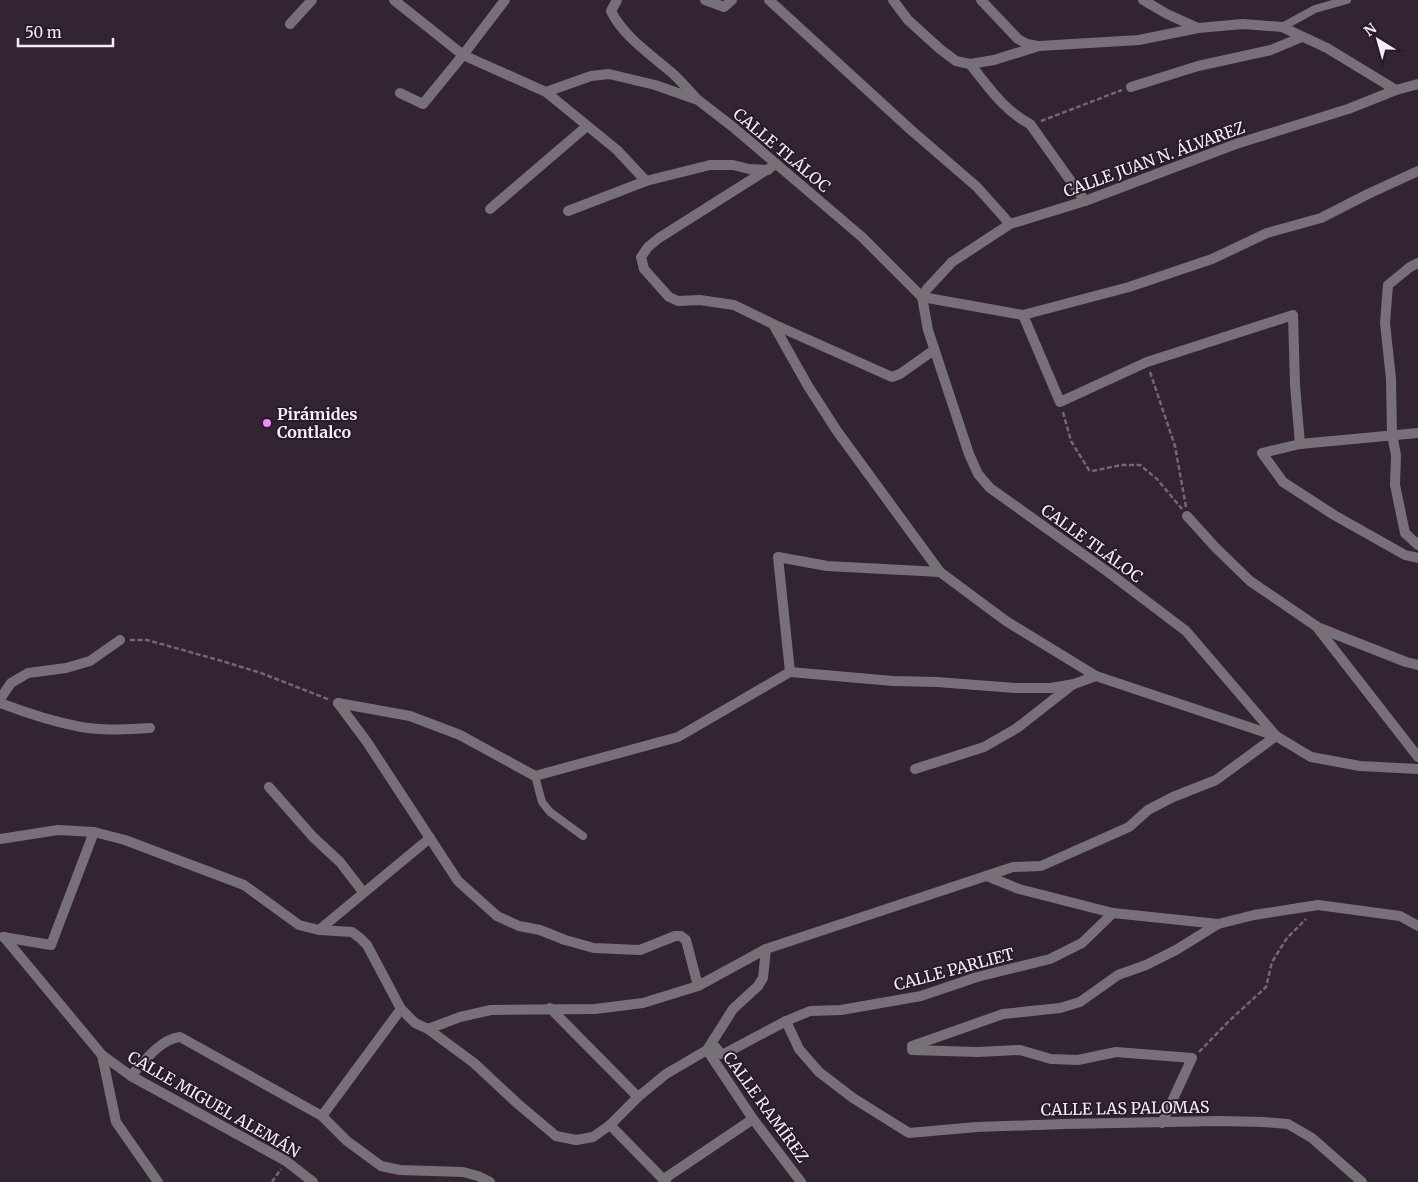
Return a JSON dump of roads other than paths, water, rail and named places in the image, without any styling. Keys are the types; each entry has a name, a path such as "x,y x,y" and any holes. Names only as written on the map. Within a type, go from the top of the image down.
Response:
{"street":[{"path":"290,24 312,0"},
{"path":"394,0 463,55 546,92 617,150 646,181"},
{"path":"400,93 423,104 505,0"},
{"path":"617,0 610,11 615,20 698,100"},
{"path":"705,0 724,7 732,0"},
{"path":"769,0 911,130 977,187 1010,224"},
{"path":"893,0 908,20 956,61 970,64 994,60 1039,46"},
{"path":"981,0 1018,39 1027,44 1039,46 1139,40 1198,28 1243,24 1282,27 1327,48 1396,90"},
{"path":"1143,0 1167,14 1198,28"},
{"path":"1131,87 1198,66 1271,50 1302,37"},
{"path":"970,64 1008,109 1020,119 1030,124 1085,201"},
{"name":"CALLE TLÁLOC","path":"546,92 591,76 609,74 655,85 698,100 733,127 772,167 862,237 922,297 934,350 969,454 978,474 990,488 1108,572 1186,631 1276,736"},
{"name":"CALLE JUAN N. ÁLVAREZ","path":"922,297 952,262 1010,224 1085,201 1236,144 1348,109 1396,90 1418,84"},
{"path":"490,209 586,126"},
{"path":"568,211 646,181 710,165 733,165 749,169 772,167"},
{"path":"772,167 659,238 648,247 641,257 644,269 668,298 678,301 700,300 734,305 892,377 900,374 934,350"},
{"path":"922,297 1023,315 1129,287 1212,259 1267,233 1321,218 1418,171"},
{"path":"1418,263 1410,267 1388,285 1385,323 1391,379 1392,435 1396,455 1395,486 1405,533 1418,545"},
{"path":"1023,315 1060,402 1147,362 1293,315 1295,385 1300,444"},
{"path":"773,324 808,386 837,431 940,572 1006,621 1096,676 1276,736 1311,757 1360,766 1418,769"},
{"path":"1418,432 1300,444 1262,453 1283,482 1334,515 1405,555 1418,558"},
{"path":"1187,516 1250,581 1316,626 1418,665"},
{"path":"790,672 778,557 827,566 940,572"},
{"path":"1316,626 1418,756"},
{"path":"0,699 11,683 28,673 66,668 90,661 120,640"},
{"path":"698,986 686,940 682,936 675,936 640,950 594,948 565,940 540,930 519,926 497,916 458,881 367,742 338,703 410,716 460,735 535,776 678,738 790,672 894,682 937,682 1015,688 1051,688 1074,684 1096,676"},
{"path":"914,769 984,747 1017,728 1074,684"},
{"path":"0,703 23,712 82,727 122,730 150,728"},
{"path":"428,1029 460,1017 490,1010 595,1009 643,1003 698,986 766,949 1013,867 1040,866 1129,827 1148,810 1173,797 1216,780 1276,736"},
{"path":"269,788 312,838 340,862 363,892"},
{"path":"0,839 58,830 94,832 125,840 244,885 299,925 319,930 352,932 367,945 401,1010 415,1023 428,1029 474,1063 556,1136 576,1140 593,1138 666,1074 709,1046 733,1009 758,986 763,978 766,949"},
{"path":"2,936 51,945 94,832"},
{"path":"319,930 430,838"},
{"path":"987,876 1019,889 1113,913 1218,924"},
{"path":"1162,1123 1192,1058 1116,1052 1078,1060 1051,1059 1020,1050 977,1052 912,1050 912,1046 1004,1014 1060,1008 1080,1002 1118,975 1146,965 1176,950 1218,924 1254,915 1318,905 1400,916 1418,926"},
{"name":"CALLE PARLIET","path":"709,1046 724,1054 786,1021 810,1011 841,1010 921,996 977,977 1050,959 1082,943 1113,913"},
{"name":"CALLE MIGUEL ALEMÁN","path":"2,936 102,1054 131,1076 286,1161 313,1182"},
{"path":"550,1008 638,1097"},
{"path":"322,1116 401,1010"},
{"name":"CALLE LAS PALOMAS","path":"786,1021 799,1049 819,1072 853,1098 909,1133 977,1127 1046,1124 1228,1121 1288,1124 1312,1138 1362,1182"},
{"path":"131,1076 163,1043 172,1038 180,1037 322,1116 347,1140 380,1166 400,1170 463,1172 490,1182"},
{"name":"CALLE RAMÍREZ","path":"709,1046 753,1119 801,1182"},
{"path":"102,1054 116,1122 158,1182"},
{"path":"610,1124 665,1180 753,1119"}],"lane":[{"path":"1282,27 1314,10 1347,0"},
{"path":"535,776 542,802 550,812 583,836"}],"place":[{"name":"Pirámides Contlalco","path":"267,423"}]}
